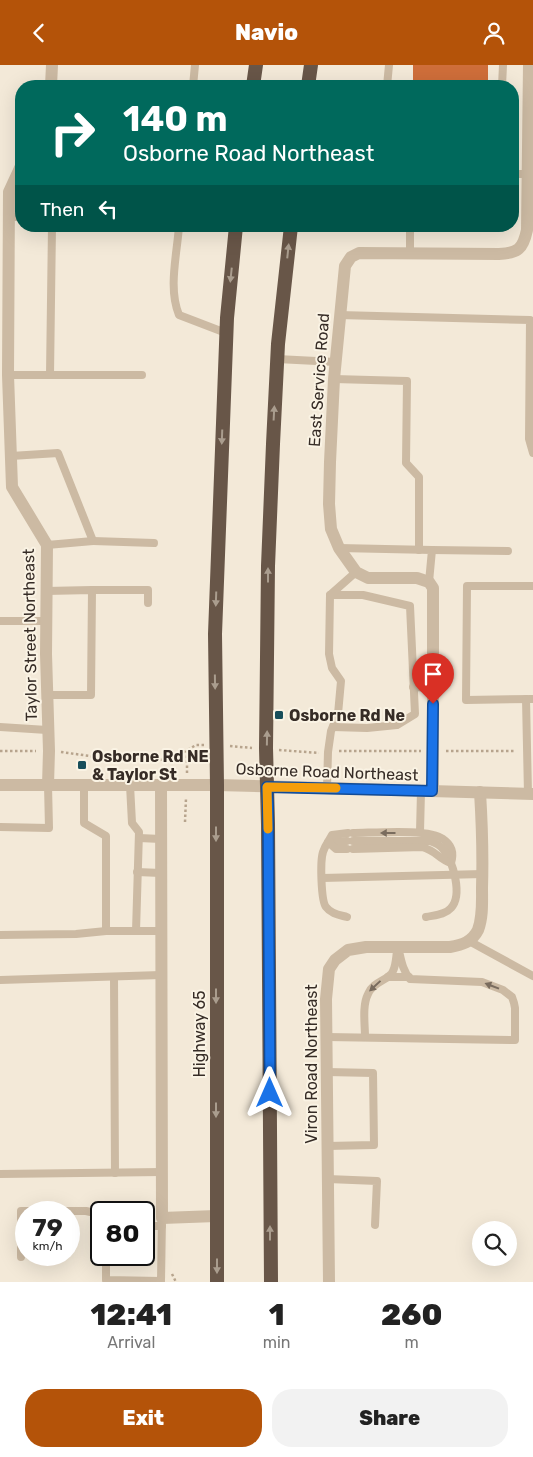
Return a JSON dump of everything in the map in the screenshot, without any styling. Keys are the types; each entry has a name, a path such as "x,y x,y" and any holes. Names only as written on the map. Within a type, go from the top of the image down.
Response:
{"highway":[{"path":"254,80 256,65"},
{"path":"309,80 312,65"},
{"name":"Highway 65","path":"217,1282 217,785 215,634 226,333 235,232"},
{"path":"271,1282 267,787 268,566 277,359 290,232"}],"street":[{"path":"51,80 52,65"},
{"name":"East Service Road","path":"356,572 340,548 331,529 329,516 334,379 345,266 351,257 359,253 513,253 521,247 530,231 528,174 529,65"},
{"name":"Taylor Street Northeast","path":"15,179 9,192 15,217 8,375 12,487 47,545 48,785"},
{"path":"356,572 368,578 417,578 429,582 432,588 433,688 427,791"},
{"name":"Osborne Road Northeast","path":"0,785 217,785 531,794"},
{"path":"161,785 162,1222 216,1216"},
{"path":"469,941 477,931 482,919 480,792"},
{"name":"Viron Road Northeast","path":"329,1282 326,999 328,969 335,960 348,950 366,947 450,947 469,941"}],"lane":[{"path":"194,80 195,65"},
{"path":"388,80 389,65"},
{"path":"503,80 504,65"},
{"path":"519,174 528,174"},
{"path":"50,375 52,232"},
{"path":"178,232 174,283 175,305 179,315 226,333"},
{"path":"410,232 410,253"},
{"path":"340,315 532,320 529,439 533,453"},
{"path":"277,359 336,362"},
{"path":"8,375 142,375"},
{"path":"334,379 406,381 406,463 419,477 419,549"},
{"path":"11,456 58,453 93,541"},
{"path":"47,545 93,541 154,543"},
{"path":"340,548 508,551"},
{"path":"429,582 432,550"},
{"path":"327,788 328,751 338,714 341,681 332,668 329,654 330,595 356,572"},
{"path":"531,794 530,699 466,700 467,585 533,586"},
{"path":"47,695 91,695 92,590"},
{"path":"46,591 148,590 148,603"},
{"path":"330,595 363,595 410,606 412,687 415,714 397,725 367,728 333,727"},
{"path":"0,621 46,621"},
{"path":"412,687 433,688"},
{"path":"0,727 48,729"},
{"path":"0,827 49,828 48,785"},
{"path":"84,785 84,823 106,836 106,931"},
{"path":"130,785 132,823 139,832 136,931"},
{"path":"420,833 427,791"},
{"path":"350,841 420,833 433,834 443,838 450,847 453,854 451,863"},
{"path":"139,839 161,839"},
{"path":"347,917 333,913 327,909 324,903 322,853 328,842 430,841 438,844 444,849 451,863 456,885 455,903 444,914 426,917"},
{"path":"138,872 161,873"},
{"path":"322,878 482,875"},
{"path":"0,935 161,931"},
{"path":"469,941 533,976"},
{"path":"388,977 394,970 398,947"},
{"path":"327,1037 515,1040 515,1008 512,997 503,990 482,982 414,980 405,974 398,947"},
{"path":"0,980 161,975"},
{"path":"114,977 115,1173"},
{"path":"365,1037 366,1000 372,987 388,977 409,977"},
{"path":"327,1072 373,1073 374,1145 327,1145"},
{"path":"0,1174 162,1172"},
{"path":"328,1179 377,1181 375,1225"},
{"path":"106,1266 106,1280 161,1281 162,1222 155,1224"}],"building":[{"path":"413,65 488,65 488,80 413,80"}],"slow traffic":[{"path":"268,829 267,787 336,788"}],"place":[{"name":"Osborne Rd Ne","path":"279,715"},
{"name":"Osborne Rd NE & Taylor St","path":"82,765"}],"route":[{"path":"270,1093 267,787 432,791 433,704"}]}
